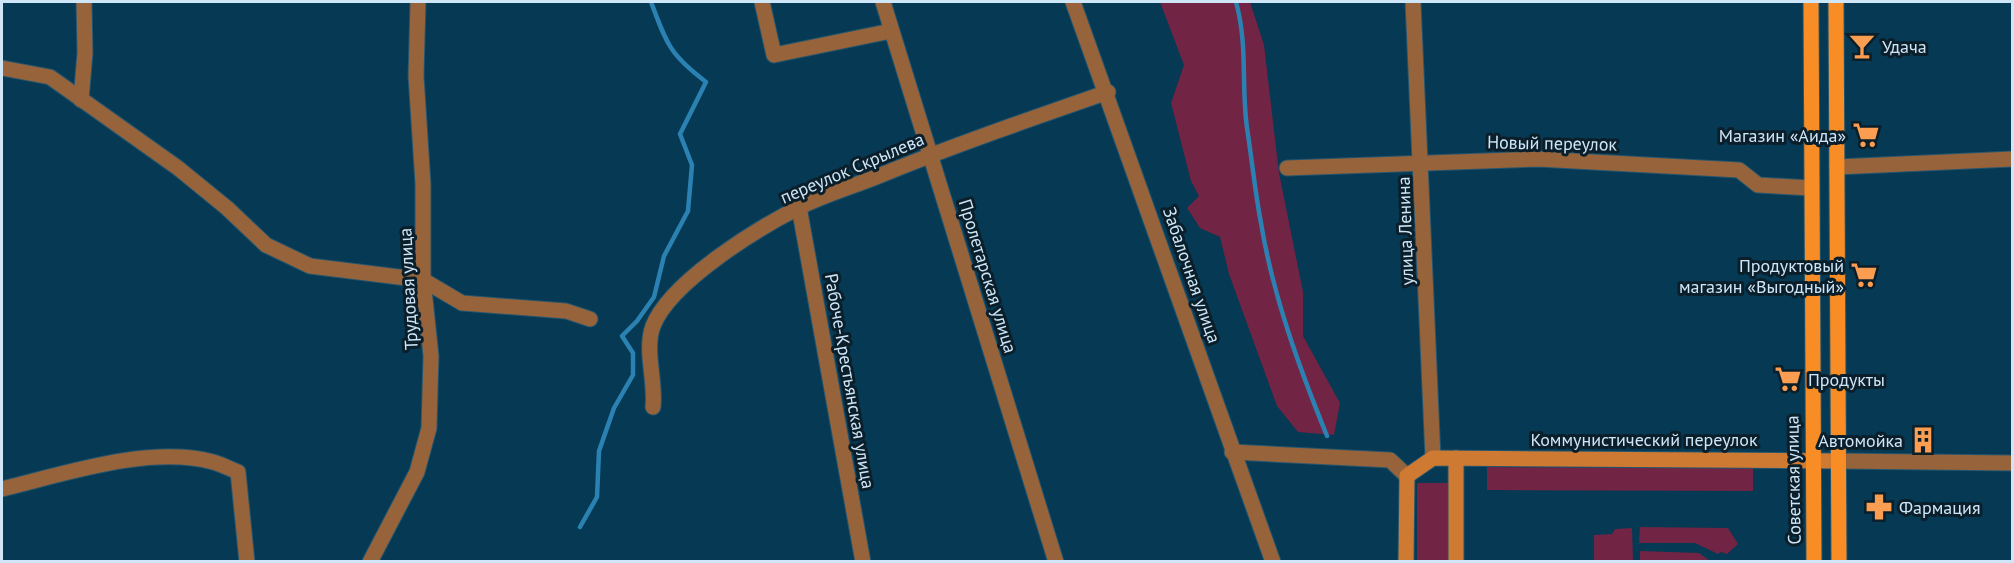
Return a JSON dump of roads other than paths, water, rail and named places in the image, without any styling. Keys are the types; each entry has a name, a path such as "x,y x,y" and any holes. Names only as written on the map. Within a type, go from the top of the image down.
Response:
{"main road":[{"name":"Советская улица","path":"1811,2 1814,561"},
{"path":"1836,2 1839,561"},
{"path":"1406,561 1407,476 1433,458 1456,458 1455,561"},
{"name":"Коммунистический переулок","path":"1456,458 1839,461"}],"street":[{"path":"81,100 86,53 84,2"},
{"name":"Трудовая улица","path":"370,561 417,472 429,428 431,356 423,280 423,184 416,76 418,2"},
{"path":"762,2 774,54 891,31"},
{"name":"Пролетарская улица","path":"883,2 1056,561"},
{"name":"Забалочная улица","path":"1073,2 1108,92 1232,452 1273,561"},
{"name":"улица Ленина","path":"1413,2 1422,163 1433,458"},
{"path":"2,69 50,77 178,168 227,208 266,245 310,266 423,280 462,303 566,311 590,319"},
{"name":"переулок Скрылева","path":"653,407 655,381 649,341 653,325 695,273 799,207 931,155 1108,92"},
{"name":"Новый переулок","path":"1287,168 1538,159 1739,170 1758,185 1811,188"},
{"path":"1837,167 2013,159"},
{"name":"Рабоче-Крестьянская улица","path":"799,207 863,561"},
{"path":"1232,452 1390,460 1407,476"},
{"path":"2,489 142,459 177,458 213,462 238,472 248,561"},
{"name":"Коммунистический переулок","path":"1839,461 2013,463"}],"waterway":[{"path":"580,527 597,497 599,451 614,408 633,375 633,353 622,336 637,321 654,297 664,256 688,211 692,165 680,134 706,82 684,64 671,47 651,2"},
{"path":"1236,2 1242,34 1247,128 1266,250 1288,331 1327,436"}],"place":[{"name":"Удача","path":"1862,46"},
{"name":"Магазин «Аида»","path":"1866,135"},
{"name":"Продуктовый магазин «Выгодный»","path":"1864,275"},
{"name":"Продукты","path":"1788,379"},
{"name":"Автомойка","path":"1923,440"},
{"name":"Фармация","path":"1879,507"}]}
